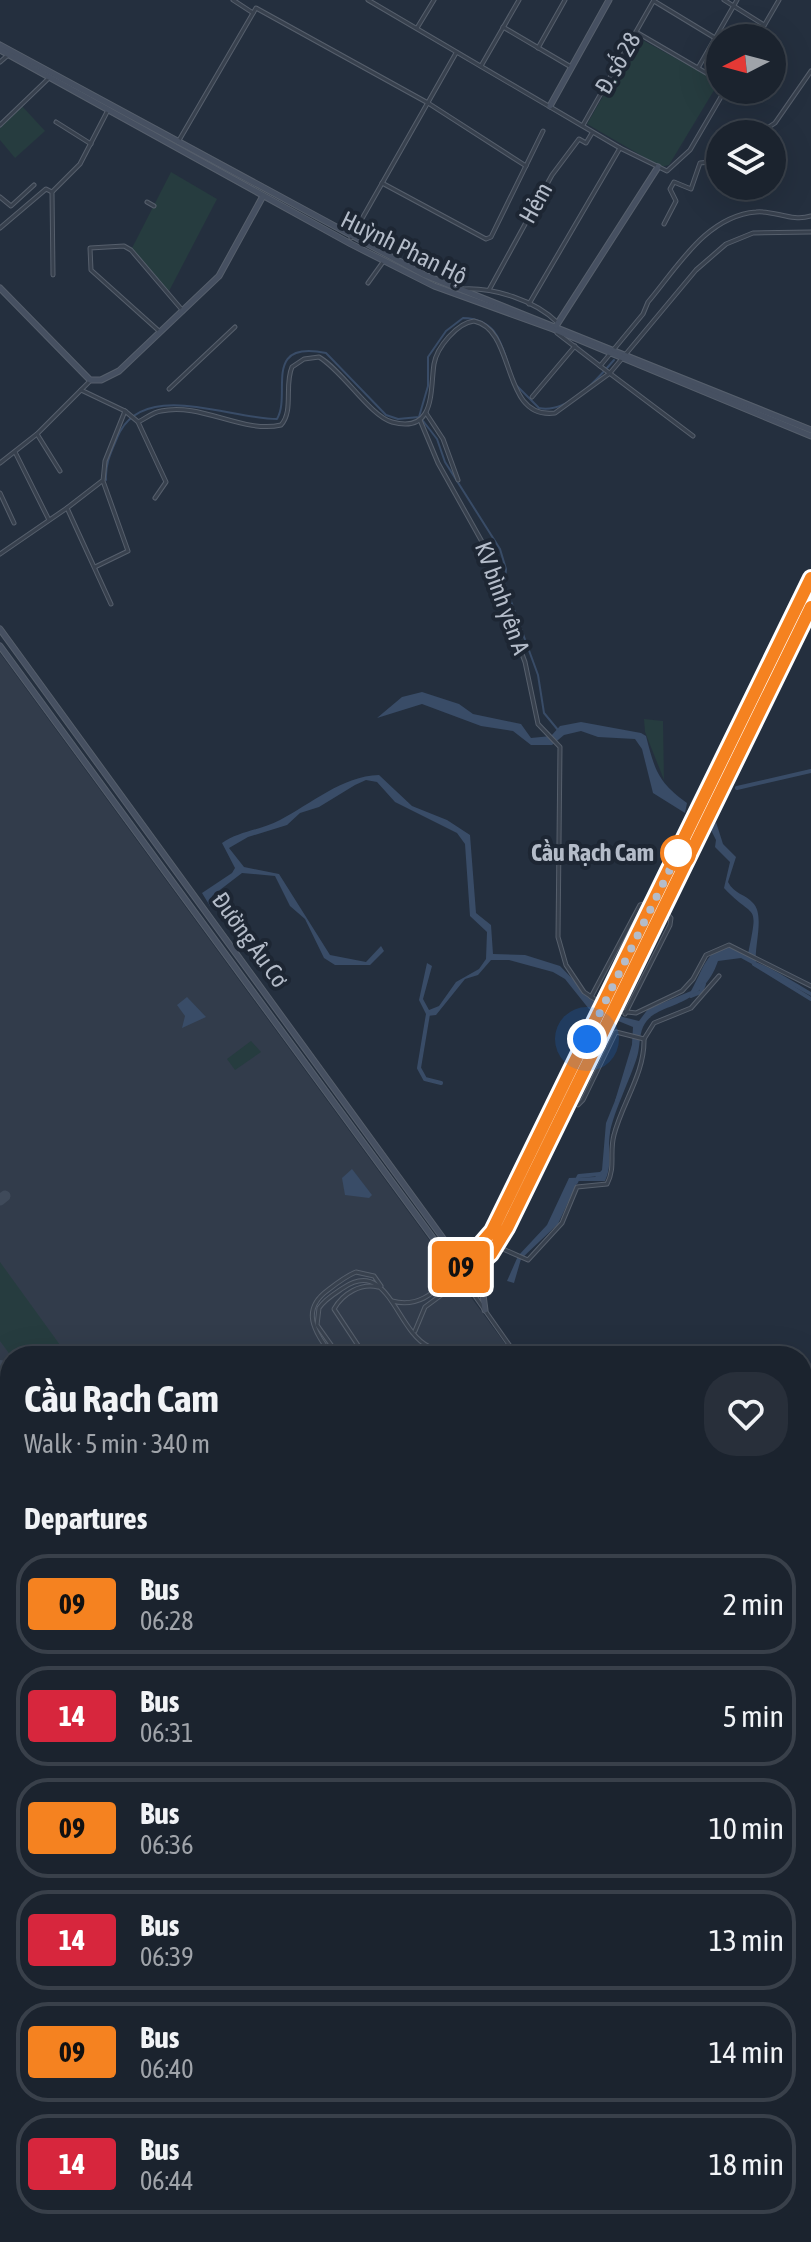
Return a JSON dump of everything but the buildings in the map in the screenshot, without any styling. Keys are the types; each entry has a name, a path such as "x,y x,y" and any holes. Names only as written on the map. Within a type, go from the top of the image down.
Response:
{"street":[{"path":"233,0 253,14"},
{"path":"368,0 620,148 670,171"},
{"path":"417,28 434,0"},
{"path":"481,66 519,0"},
{"path":"538,48 565,0"},
{"path":"550,106 609,0"},
{"path":"654,0 706,32"},
{"name":"Đ. số 28","path":"583,125 654,0"},
{"path":"724,0 762,24"},
{"path":"723,24 737,0"},
{"path":"765,24 779,0"},
{"path":"177,144 256,8 428,103 526,166"},
{"path":"503,27 571,67"},
{"path":"636,32 706,73"},
{"name":"Huỳnh Phan Hộ","path":"0,47 8,55 52,75 177,144"},
{"name":"Huỳnh Phan Hộ","path":"0,47 458,296 556,326"},
{"path":"351,238 456,53"},
{"path":"698,68 706,54"},
{"path":"0,62 8,55"},
{"path":"777,120 811,71"},
{"path":"0,125 52,75"},
{"path":"670,171 690,150 717,104"},
{"path":"53,275 52,192 80,164 109,108"},
{"path":"56,122 91,144"},
{"path":"382,183 486,239 491,237 543,131"},
{"name":"Hẻm","path":"489,290 552,175 579,139 586,143 593,131"},
{"name":"Hẻm","path":"529,304 620,148"},
{"path":"670,171 674,182 691,189 700,163 706,162"},
{"path":"556,326 658,167"},
{"path":"664,224 676,201 670,189 674,182"},
{"path":"0,197 11,206 34,185"},
{"path":"0,228 46,189 52,192"},
{"path":"0,288 90,380 101,380 119,371 219,276 265,193"},
{"name":"Huỳnh Phan Hộ","path":"265,193 384,258 811,433"},
{"path":"147,202 154,206"},
{"path":"601,367 648,302 711,229 756,212 792,219 811,216"},
{"path":"423,417 434,390 436,359 455,330 470,321 484,323 495,333 517,391 542,412 559,411 609,373 696,270 732,240 753,233 811,232"},
{"path":"159,331 91,270 90,248 124,246 131,250 183,311"},
{"path":"368,283 384,258"},
{"path":"458,289 489,290 529,304 601,367 693,436"},
{"path":"169,389 235,327"},
{"path":"532,397 575,346"},
{"path":"138,422 168,411 281,425 287,418 290,369 297,362 314,357 322,358 351,383 380,416 396,423 423,417"},
{"path":"0,463 37,434 90,380"},
{"path":"81,390 125,411 138,422 166,482 155,498"},
{"path":"95,567 128,551 103,481 105,461 125,411"},
{"path":"423,417 443,439 458,480"},
{"name":"KV bình yên A","path":"423,417 438,463 490,556 499,593 525,662 538,724 559,744 558,937 567,967 591,997"},
{"path":"37,434 60,471"},
{"path":"15,452 50,521"},
{"path":"0,554 103,481"},
{"path":"0,493 14,523"},
{"path":"67,508 111,604"},
{"path":"391,1301 403,1304 421,1300 484,1244 612,990 811,578"},
{"path":"415,1334 425,1307 469,1274 496,1246 622,997 811,607"},
{"name":"Đường Âu Cơ","path":"0,629 412,1200 463,1279"},
{"name":"Đường Âu Cơ","path":"0,646 469,1274"},
{"path":"739,729 748,734"},
{"path":"155,857 163,851"},
{"path":"653,902 640,905 591,997 611,1010 636,1013 682,991 693,979 706,955 716,948 733,945 811,986"},
{"path":"625,1014 670,925 670,916 662,910"},
{"path":"496,1246 528,1260 555,1233 569,1212 577,1187 600,1187 609,1182 614,1170 614,1133 639,1069 643,1039 654,1023 679,1015 698,1001 719,976"},
{"path":"569,1101 578,1105 583,1100 616,1033 643,1039"},
{"path":"544,1127 554,1132"},
{"path":"449,1245 467,1251 484,1244"},
{"path":"485,1310 483,1295 491,1254"},
{"path":"325,1346 313,1328 311,1315 316,1300 356,1272 374,1276 423,1346"},
{"path":"469,1274 473,1292"},
{"path":"332,1346 317,1325 319,1308 353,1281 369,1279 382,1289"},
{"path":"463,1279 510,1346"},
{"path":"358,1346 334,1309 339,1301 362,1286 382,1289"}],"shaded area":[{"path":"0,653 507,1346 0,1346"}],"green space":[{"path":"637,37 706,75 706,104 669,165 661,167 587,124"},
{"path":"22,106 45,131 15,158 0,140 0,126"},
{"path":"171,172 217,199 167,295 131,250"},
{"path":"644,719 663,721 664,780 645,732"},
{"path":"251,1041 261,1052 235,1070 227,1059"},
{"path":"0,1262 61,1346 4,1346 0,1341"}],"water":[{"path":"422,692 459,704 473,714 521,724 531,738 551,736 560,726 581,722 641,733 646,736 659,775 687,803 685,813 653,793 642,749 635,739 598,737 581,731 564,735 552,745 531,745 513,731 481,726 422,704 377,718 402,697"},
{"path":"379,775 412,806 447,820 470,835 476,913 491,925 493,954 525,955 560,966 594,1001 623,1017 639,1021 648,1009 691,991 705,963 717,951 725,948 748,954 752,913 724,888 730,862 715,847 716,840 711,830 716,822 723,844 736,857 728,882 750,900 758,915 756,962 811,992 811,996 741,958 718,961 710,978 690,998 649,1019 643,1027 637,1057 611,1126 609,1168 605,1181 578,1181 558,1224 521,1259 514,1283 507,1281 518,1256 547,1225 569,1178 595,1177 602,1170 606,1123 631,1061 633,1027 589,1009 565,979 553,972 509,960 491,960 478,975 465,979 436,1015 427,1016 419,1000 427,963 432,966 423,999 429,1010 439,1006 456,982 479,969 486,959 487,932 470,916 465,844 457,833 395,802 377,782 366,780 319,807 300,813 287,825 248,837 229,848 244,867 279,874 330,955 366,962 381,946 384,951 370,965 335,965 324,958 305,919 290,906 275,876 242,873 212,896 210,906 202,893 235,868 222,843 280,820 340,785"},
{"path":"187,997 206,1017 182,1028 185,1016 177,1005"},
{"path":"352,1169 372,1195 369,1198 345,1195 342,1178"}],"waterway":[{"path":"106,480 107,463 117,438 129,420 145,410 188,406 277,419 281,408 283,372 293,354 306,351 326,353 386,415 398,419 419,417 428,386 428,357 446,331 463,318 482,322 494,331 508,364"},
{"path":"516,385 539,408 560,406 581,394 614,360"},
{"path":"420,417 437,439 445,462 500,549 506,569 505,585 538,675 544,713 558,730"},
{"path":"737,788 811,771"},
{"path":"754,964 811,999"},
{"path":"691,996 701,992 704,984"},
{"path":"428,1014 419,1068 425,1079 441,1083"},
{"path":"617,1101 634,1045"},
{"path":"576,1182 579,1176 600,1174"}],"taxiway":[{"path":"0,1200 5,1196"}],"bus line":[{"name":"09","path":"811,578 492,1231 478,1251 457,1271 463,1279 491,1254 507,1228 811,607"}],"place":[{"name":"Cầu Rạch Cam","path":"678,853"}],"route":[{"path":"587,1039 678,853"}]}
